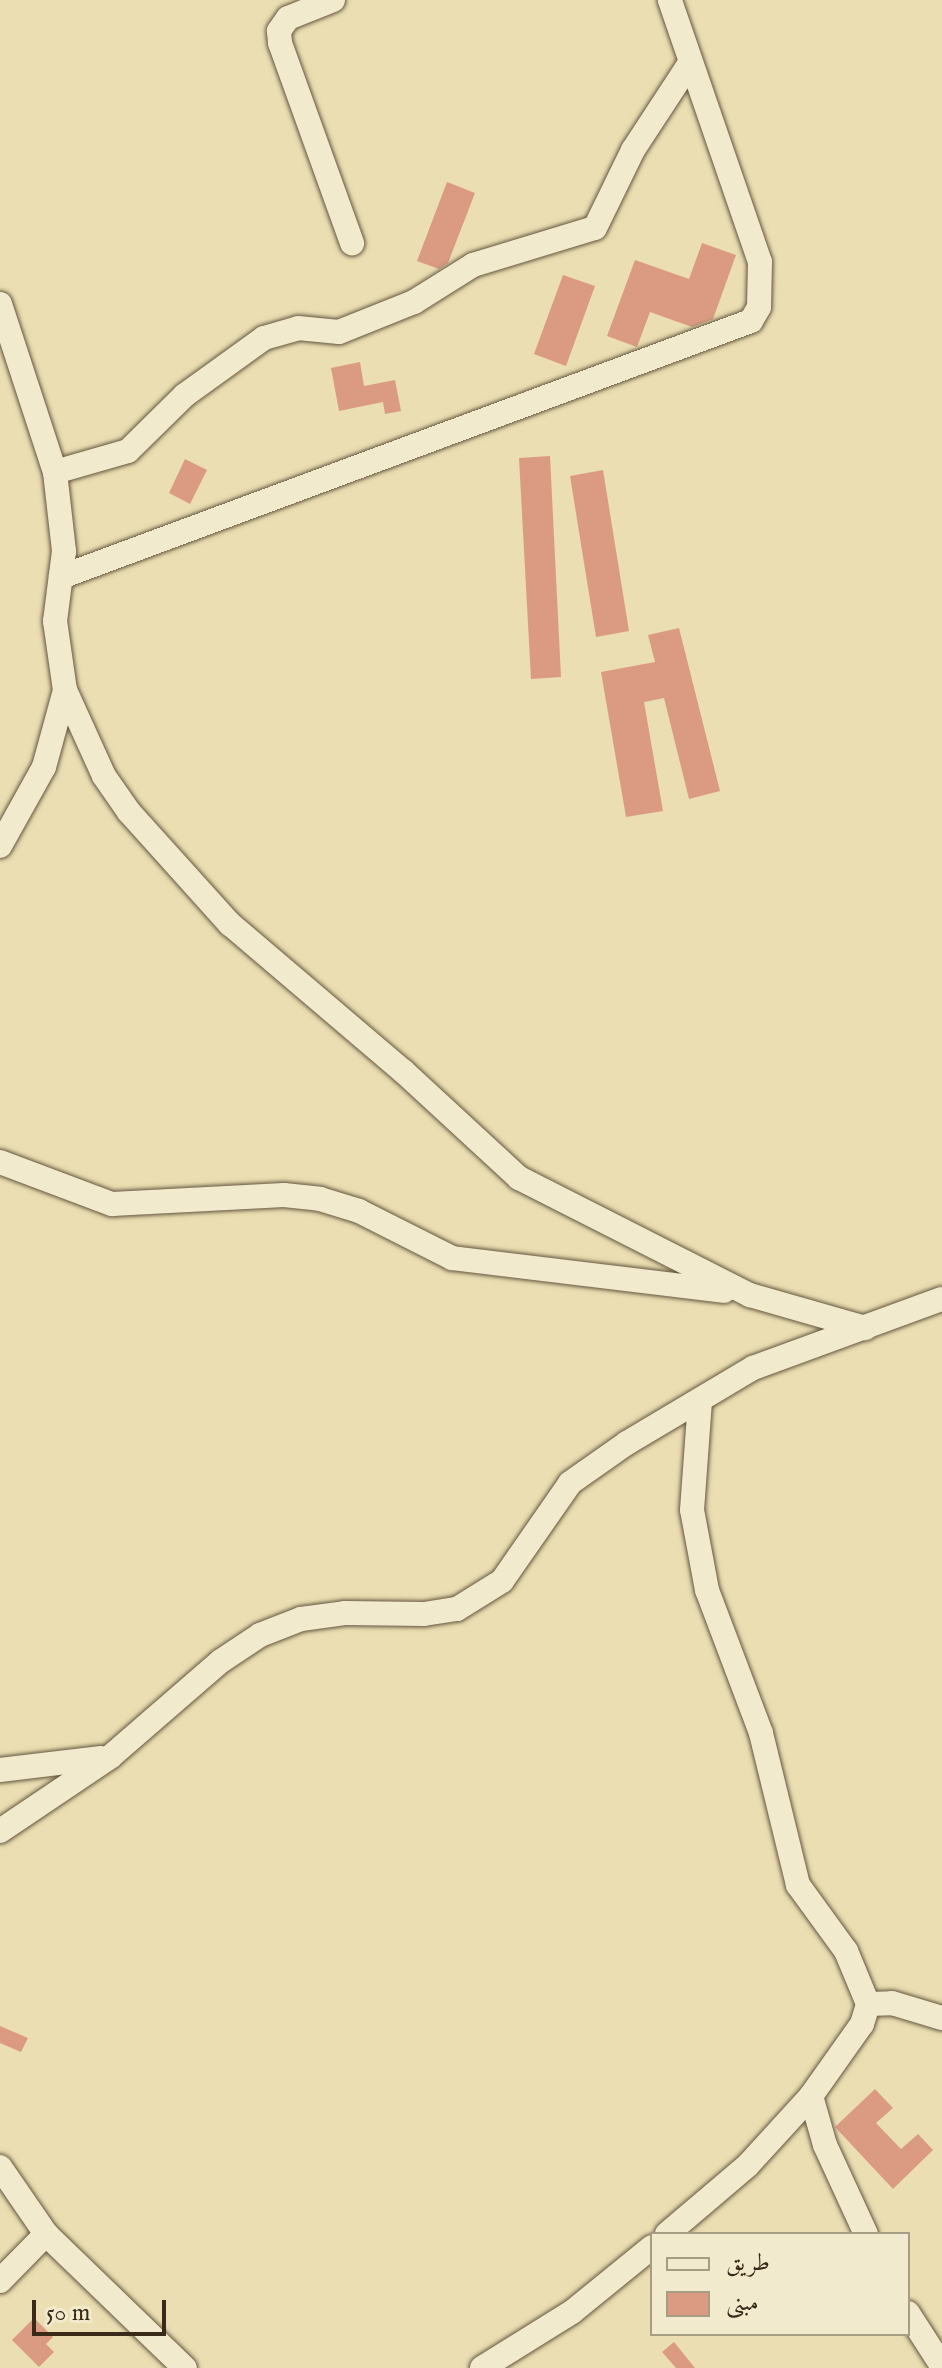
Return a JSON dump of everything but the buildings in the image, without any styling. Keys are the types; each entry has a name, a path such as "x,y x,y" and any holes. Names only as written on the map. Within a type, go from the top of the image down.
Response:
{"street":[{"path":"333,0 288,18 279,31 280,43 352,243"},
{"path":"61,577 751,321 759,307 760,262 670,0"},
{"path":"55,472 128,451 185,395 264,338 298,328 339,332 414,302 473,265 595,228 633,150 690,63"},
{"path":"0,304 55,472 63,519 61,577 55,621 65,690 104,776 154,840 230,924 403,1071 459,1127 519,1178 750,1295"},
{"path":"0,846 44,767 65,690"},
{"path":"0,1162 112,1204 284,1195 320,1199 359,1211 452,1258 750,1295 865,1328"},
{"path":"0,1831 110,1757 221,1661 260,1635 330,1615 457,1609 489,1593 570,1483 627,1443 753,1368 942,1299"},
{"path":"669,2232 748,2165 811,2096 862,2024 868,2004 846,1951 798,1885 761,1733 707,1590 692,1510 700,1401"},
{"path":"0,1770 110,1757"},
{"path":"868,2004 892,2003 942,2018"},
{"path":"811,2096 825,2145 865,2232"},
{"path":"0,2167 46,2234 185,2368"},
{"path":"0,2281 46,2234"},
{"path":"482,2368 572,2312 650,2249"},
{"path":"910,2316 942,2366"}]}
